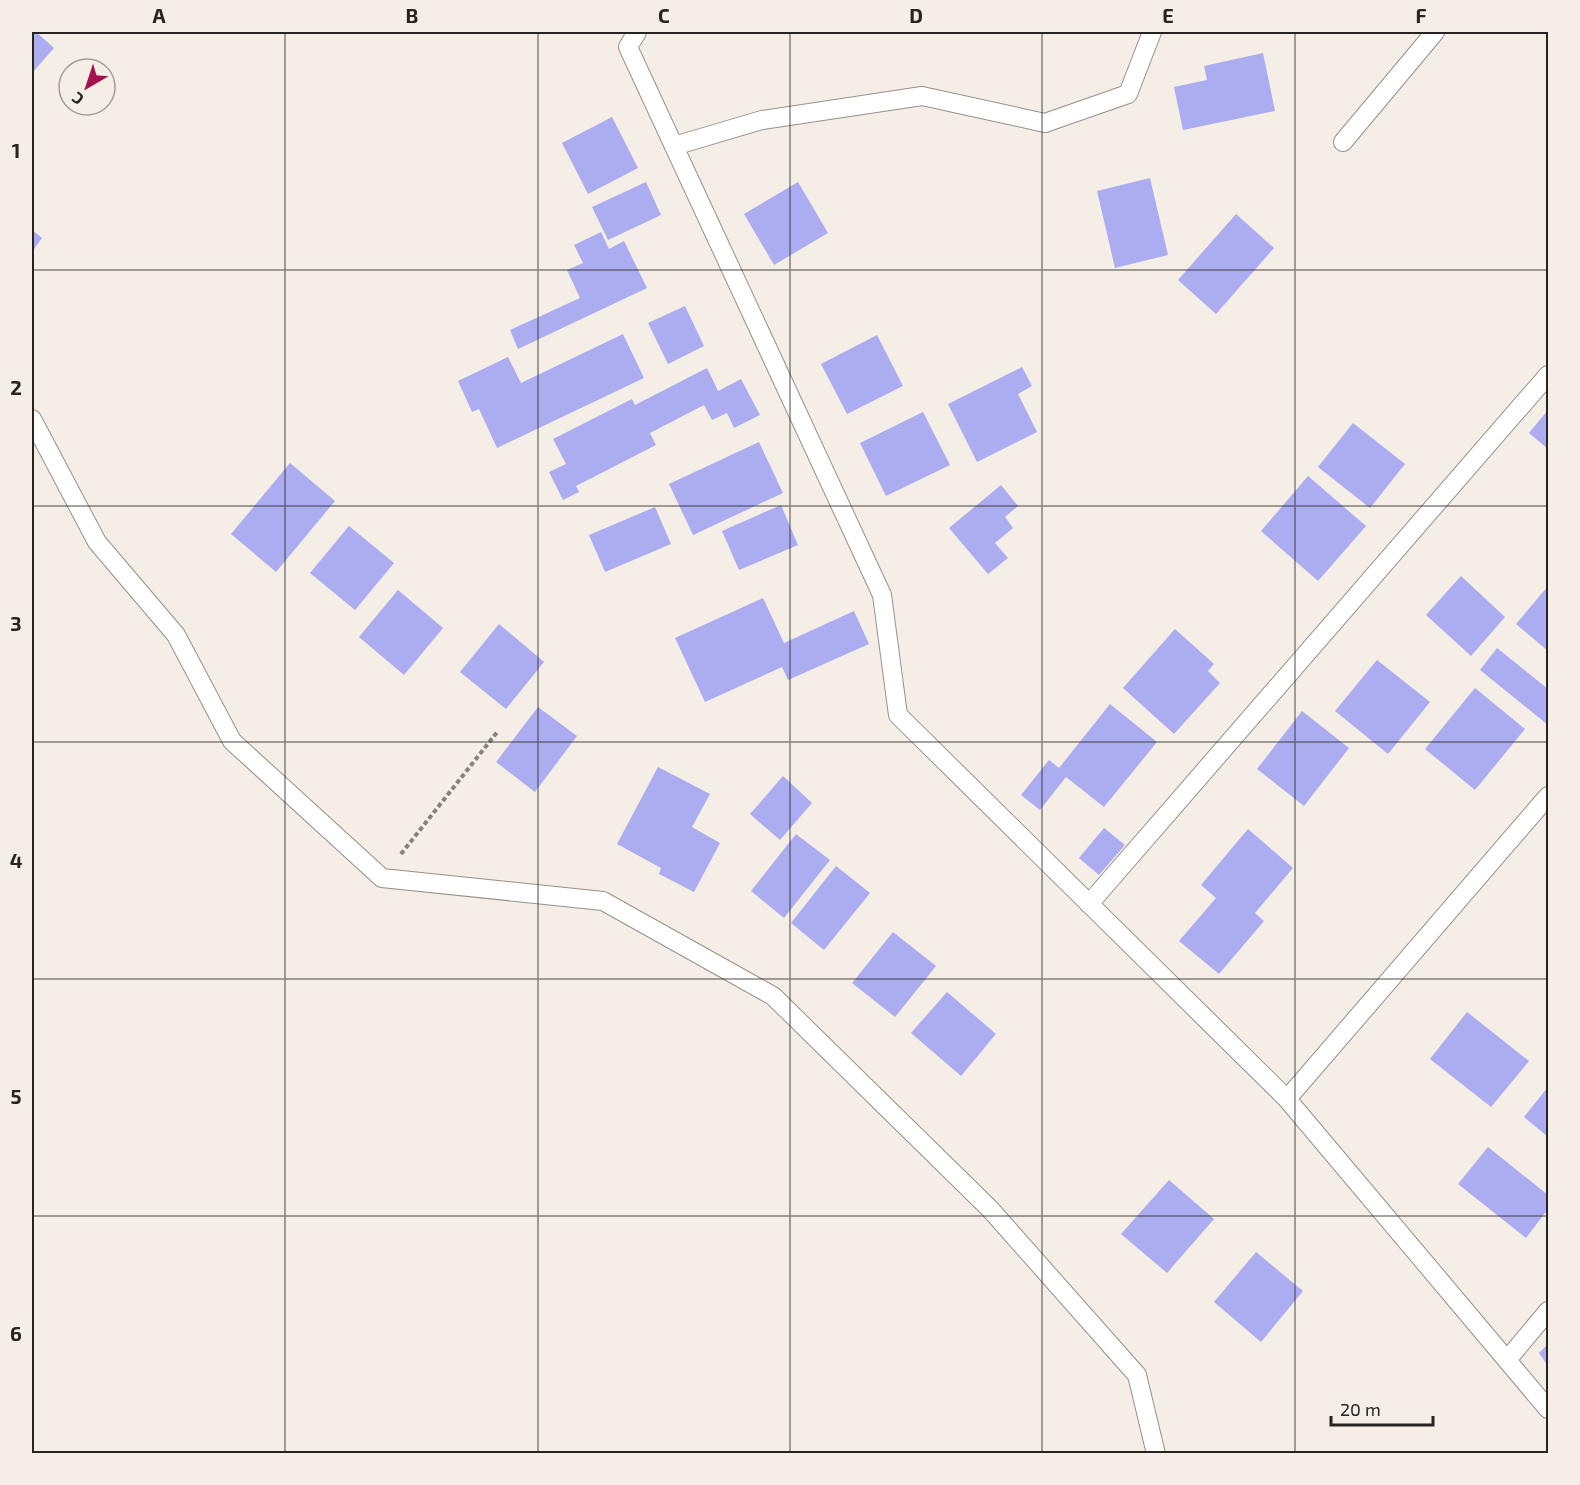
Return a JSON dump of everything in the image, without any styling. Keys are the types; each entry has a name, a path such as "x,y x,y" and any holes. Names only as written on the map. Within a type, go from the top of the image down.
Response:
{"lane":[{"path":"637,32 628,47 882,595 898,716 1287,1099 1548,1409"},
{"path":"674,146 762,120 922,96 1045,123 1128,94 1152,32"},
{"path":"1343,142 1435,32"},
{"path":"1089,904 1548,375"},
{"path":"32,419 97,542 176,635 232,741 382,878 603,901 773,996 990,1209 1137,1375 1156,1454"},
{"path":"1287,1099 1548,796"},
{"path":"1507,1360 1548,1311"}],"path":[{"path":"382,878 498,731"}],"building":[{"path":"32,32 36,32 54,48 32,73"},
{"path":"1263,53 1275,111 1183,130 1174,87 1207,80 1204,66"},
{"path":"612,117 638,168 588,194 562,143"},
{"path":"1150,178 1168,255 1115,268 1097,191"},
{"path":"646,182 661,215 608,240 592,207"},
{"path":"798,182 828,233 774,265 744,214"},
{"path":"1236,214 1274,248 1216,314 1178,280"},
{"path":"32,230 42,238 32,252"},
{"path":"601,232 609,249 624,241 647,288 518,349 510,330 580,298 567,270 583,263 574,245"},
{"path":"685,306 704,346 668,364 648,323"},
{"path":"623,334 644,378 497,448 479,409 472,412 458,381 508,357 521,383"},
{"path":"877,335 903,386 847,414 821,364"},
{"path":"1022,367 1032,386 1018,394 1037,432 977,462 948,404"},
{"path":"707,368 718,391 741,379 760,415 734,428 727,413 712,420 704,405 650,433 656,445 576,486 579,492 563,500 549,472 566,464 553,439 632,399 635,405"},
{"path":"1548,410 1548,449 1529,433"},
{"path":"923,412 950,465 886,496 860,443"},
{"path":"1353,423 1405,464 1370,508 1318,467"},
{"path":"759,442 783,493 693,535 669,484"},
{"path":"290,463 335,501 276,572 231,534"},
{"path":"1308,476 1366,526 1318,581 1261,531"},
{"path":"1001,485 1018,506 1005,517 1013,528 995,543 1008,558 988,574 949,528"},
{"path":"781,505 798,545 739,570 722,531"},
{"path":"655,507 671,544 605,572 589,535"},
{"path":"349,526 394,563 355,610 310,573"},
{"path":"1461,576 1505,617 1471,656 1426,615"},
{"path":"1548,586 1548,651 1516,624"},
{"path":"398,590 443,628 404,675 359,637"},
{"path":"763,598 784,643 854,611 869,644 788,680 782,667 705,702 675,638"},
{"path":"499,624 544,662 506,709 460,672"},
{"path":"1175,629 1214,664 1208,671 1220,683 1174,734 1123,688"},
{"path":"1497,648 1548,689 1548,725 1480,670"},
{"path":"1377,660 1430,702 1388,754 1335,711"},
{"path":"1475,688 1525,729 1475,790 1425,749"},
{"path":"1110,704 1157,742 1104,807 1066,777 1040,810 1021,795 1049,760 1059,768"},
{"path":"538,707 577,736 535,792 496,762"},
{"path":"1302,711 1349,748 1304,806 1257,769"},
{"path":"658,767 710,794 692,827 720,843 694,892 659,874 661,868 617,844"},
{"path":"783,776 812,803 780,840 750,814"},
{"path":"1104,828 1125,845 1099,875 1079,858"},
{"path":"1248,829 1293,868 1255,913 1264,921 1219,974 1179,941 1216,898 1201,885"},
{"path":"796,834 830,860 784,918 751,891"},
{"path":"836,866 870,893 824,950 791,923"},
{"path":"893,932 936,966 895,1017 852,983"},
{"path":"947,992 996,1034 961,1076 911,1033"},
{"path":"1467,1012 1529,1061 1491,1107 1430,1059"},
{"path":"1548,1087 1548,1137 1524,1117"},
{"path":"1488,1147 1548,1195 1548,1209 1526,1238 1458,1184"},
{"path":"1169,1180 1214,1219 1167,1273 1121,1234"},
{"path":"1256,1252 1303,1291 1261,1342 1214,1302"},
{"path":"1548,1344 1548,1366 1539,1353"}]}
